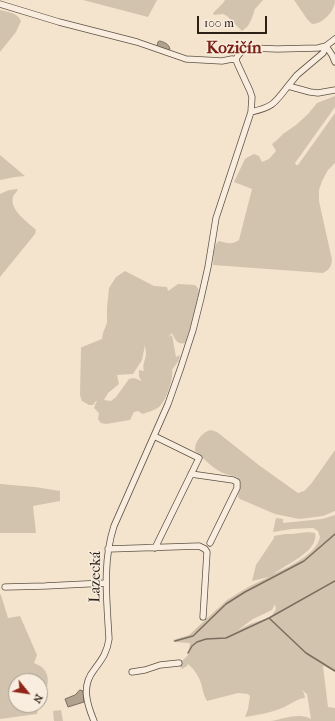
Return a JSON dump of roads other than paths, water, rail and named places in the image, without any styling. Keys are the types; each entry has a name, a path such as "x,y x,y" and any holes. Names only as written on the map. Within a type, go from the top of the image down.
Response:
{"street":[{"path":"0,4 59,22 137,42 186,59 222,61 232,59 236,60 241,52 246,48 318,48 326,46 335,39"},
{"path":"326,46 335,62"},
{"path":"251,112 264,109 274,103 297,75 323,53 326,46"},
{"name":"Lazecká","path":"94,721 88,704 86,684 93,670 104,656 109,639 106,583 106,559 108,549 114,526 154,436 170,396 193,330 202,298 216,218 251,112 252,97 236,60"},
{"path":"288,86 318,93 335,90"},
{"path":"154,436 199,458 155,548"},
{"path":"191,474 233,480 237,482 237,488 210,543"},
{"path":"108,549 199,546 205,549 207,552 203,617"},
{"path":"5,588 106,583"},
{"path":"132,672 145,670 160,665 179,663"}],"waterway":[{"path":"175,641 193,636 226,604 245,592 304,561 335,534"},
{"path":"269,618 335,581"},
{"path":"188,653 192,646 197,642 206,639 226,638 269,618 306,653 335,671"}],"district":[{"name":"Kozičín","path":"234,49"}]}
